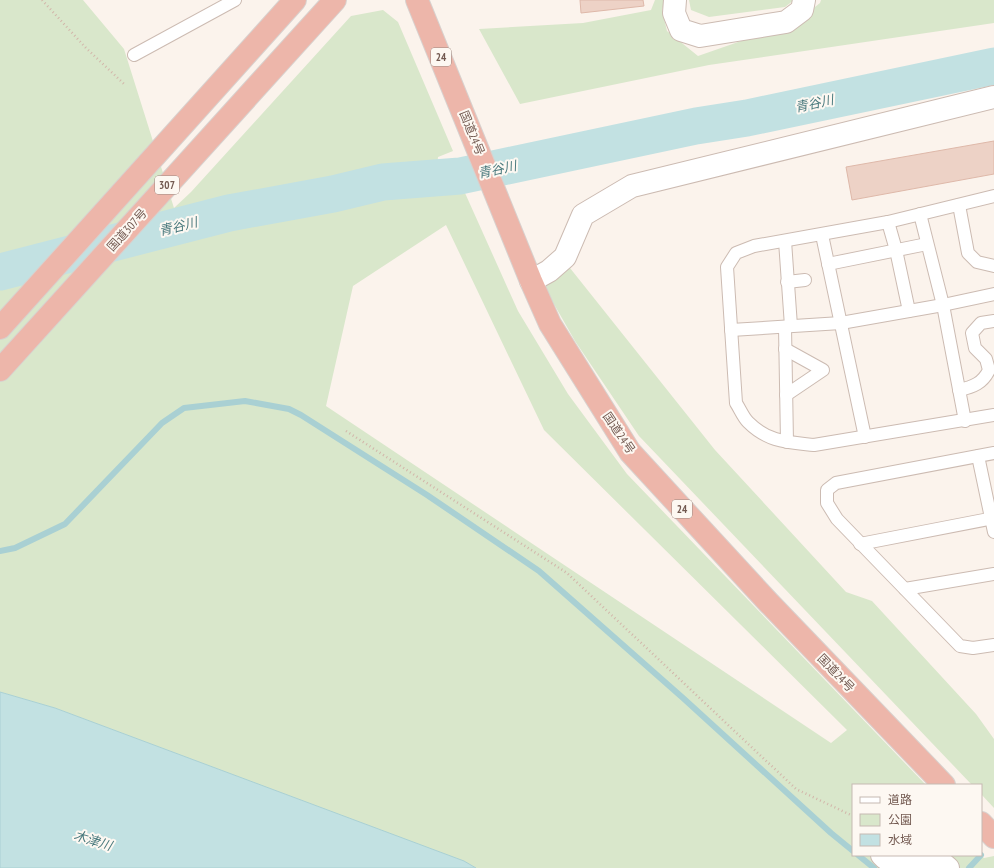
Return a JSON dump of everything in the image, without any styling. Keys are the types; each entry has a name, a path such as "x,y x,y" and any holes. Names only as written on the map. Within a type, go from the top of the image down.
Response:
{"highway":[{"name":"307","path":"0,328 295,0"},
{"name":"国道307号","path":"0,370 335,0"},
{"name":"国道24号","path":"417,0 531,281 550,324 630,452 769,603 943,784"},
{"path":"982,824 994,837"}],"street":[{"path":"675,0 674,13 681,30 700,36 786,22 802,10 804,0"},
{"path":"531,281 549,271 565,257 583,215 632,186 994,97"},
{"path":"883,856 885,858 941,862 948,868"}],"lane":[{"path":"134,55 235,0"},
{"path":"994,196 888,222 754,246 736,253 727,266 730,330 736,403 747,421 770,438 787,442 814,445 994,415"},
{"path":"959,205 968,253 978,262 992,267 994,266"},
{"path":"920,214 943,305 965,421"},
{"path":"888,222 896,250 909,311"},
{"path":"822,235 865,437"},
{"path":"785,241 788,327 785,349 787,442"},
{"path":"828,264 927,244"},
{"path":"787,282 805,280"},
{"path":"730,330 841,323 943,305 994,294"},
{"path":"959,390 974,386 985,378 989,370 986,359 975,348 972,333 981,323 994,320"},
{"path":"785,349 823,370 786,394"},
{"path":"994,453 836,483 827,490 827,503 837,520 960,646 973,648 994,645"},
{"path":"978,456 993,518 994,532"},
{"path":"860,544 993,518"},
{"path":"905,589 994,574"}],"path":[{"path":"42,0 86,48 125,85"},
{"path":"346,431 567,573 796,790 852,816"}],"green space":[{"path":"0,0 83,0 124,49 174,208 191,192 351,16 383,10 398,22 453,151 438,157 435,196 465,193 518,311 568,394 627,474 925,784 852,784 852,856 982,856 984,858 994,856 994,868 476,868 463,861 55,708 0,692","holes":["446,225 544,430 847,730 831,743 326,406 353,286"]},
{"path":"655,0 665,0 662,10 667,31 698,56 796,22 820,3 821,0 994,0 994,23 709,65 520,104 479,29 583,23 651,10"},
{"path":"689,0 794,0 785,7 709,17 691,10"},
{"path":"566,263 715,450 846,592 872,601 976,714 994,739 994,808 982,795 982,784 971,784 639,436 575,341 542,283"}],"water":[{"name":"木津川","path":"0,692 55,708 464,861 476,868 0,868"}],"building":[{"path":"580,0 643,0 644,6 581,13"},
{"path":"994,141 994,174 852,200 846,167"}],"waterway":[{"name":"青谷川","path":"0,272 229,213 333,194 383,182 460,176 696,126 747,118 994,66"},
{"path":"0,551 15,548 65,524 162,423 184,408 245,401 289,409 301,415 427,495 539,571 852,850"},
{"path":"859,856 874,868"},
{"path":"969,868 980,856"}]}
